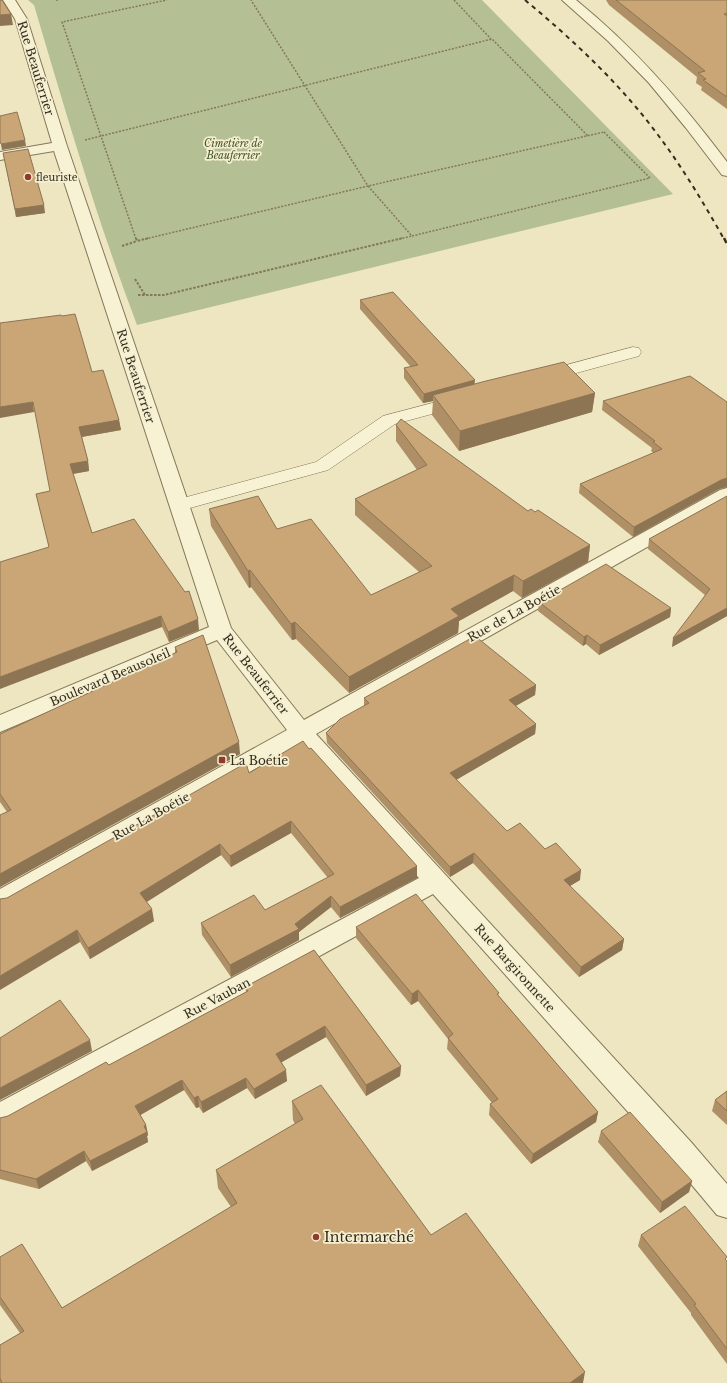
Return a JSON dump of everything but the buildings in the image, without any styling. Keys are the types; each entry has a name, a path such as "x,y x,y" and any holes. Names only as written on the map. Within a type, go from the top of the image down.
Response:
{"street":[{"name":"Rue Beauferrier","path":"9,0 22,19 58,140 221,630 301,732"},
{"path":"568,0 632,56 669,97 727,172"},
{"path":"0,156 58,140"},
{"name":"Rue de La Boétie","path":"301,732 727,494"},
{"name":"Boulevard Beausoleil","path":"0,724 221,630"},
{"name":"Rue Bargironnette","path":"301,732 681,1151 727,1205"},
{"name":"Rue La Boétie","path":"0,901 301,732"},
{"name":"Rue Vauban","path":"0,1116 435,881"}],"lane":[{"path":"526,382 633,352"},
{"path":"179,505 322,466 389,420 473,397"}],"path":[{"path":"108,290 126,295 164,295 650,178 604,132 137,241 100,137 62,22 168,0"},
{"path":"251,0 368,186 412,236"},
{"path":"454,0 588,136"},
{"path":"58,140 68,133 75,142 100,137 492,39"}],"green space":[{"name":"Cimetière de Beauferrier","path":"28,0 482,0 673,194 137,325 95,206 34,5"}],"railway":[{"path":"525,0 594,62 641,113 683,170 724,239"},
{"path":"724,238 727,244"}],"place":[{"name":"fleuriste","path":"28,177"},
{"name":"La Boétie","path":"222,760"},
{"name":"Intermarché","path":"316,1237"}]}
